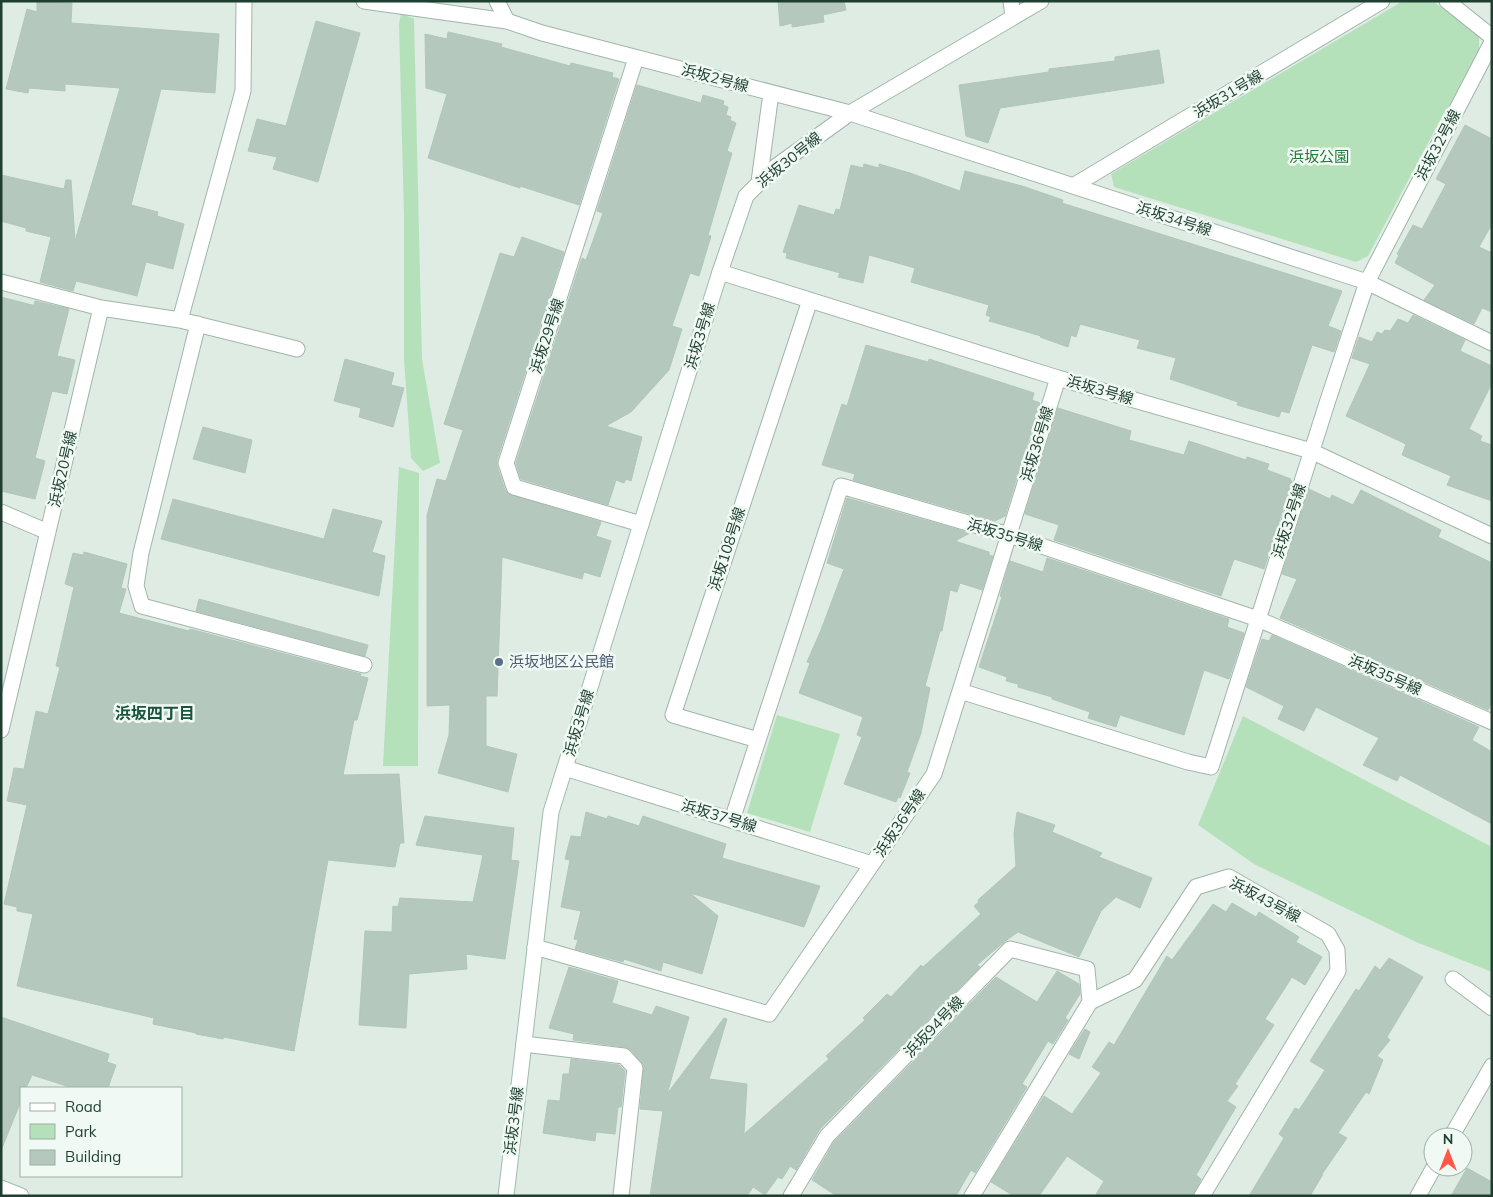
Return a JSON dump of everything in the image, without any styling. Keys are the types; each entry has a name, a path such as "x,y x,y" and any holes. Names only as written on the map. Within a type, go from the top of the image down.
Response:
{"street":[{"path":"180,320 243,91 244,1"},
{"name":"浜坂2号線","path":"364,1 507,21 542,33 850,113"},
{"path":"497,1 507,21"},
{"path":"1011,1 1013,17"},
{"path":"850,113 1041,1"},
{"name":"浜坂31号線","path":"1073,186 1382,1"},
{"path":"1447,1 1492,37"},
{"name":"浜坂32号線","path":"960,690 1188,762 1211,767 1311,451 1367,282 1492,42"},
{"name":"浜坂29号線","path":"636,58 506,462 514,487 641,524"},
{"path":"759,182 771,93"},
{"name":"浜坂34号線","path":"850,113 1367,282 1492,342"},
{"name":"浜坂30号線","path":"720,272 746,196 774,168 850,113"},
{"name":"浜坂3号線","path":"506,1196 551,812 720,272 1058,378 1311,451 1492,536"},
{"path":"1,282 101,308 180,320 297,349"},
{"name":"浜坂108号線","path":"758,740 673,715 810,300"},
{"name":"浜坂20号線","path":"1,730 101,308"},
{"path":"198,324 141,553 136,586 142,606 364,665"},
{"name":"浜坂36号線","path":"535,948 769,1014 934,774 1058,378"},
{"name":"浜坂35号線","path":"732,820 841,486 1009,535 1258,619 1492,722"},
{"path":"1,512 48,532"},
{"name":"浜坂37号線","path":"565,768 872,864"},
{"name":"浜坂43号線","path":"1090,1002 1135,980 1196,886 1229,877 1328,934 1337,950 1338,970 1202,1196"},
{"name":"浜坂94号線","path":"791,1196 827,1136 1010,949 1088,969 1090,1002"},
{"path":"1453,979 1492,1008"},
{"path":"972,1196 1090,1002"},
{"path":"524,1044 624,1056 635,1068 621,1196"},
{"path":"1458,1127 1492,1066"},
{"path":"1418,1196 1428,1177"},
{"path":"1,1188 21,1196"}],"green space":[{"name":"浜坂公園","path":"1403,1 1433,1 1479,37 1479,51 1368,256 1356,262 1114,187 1111,174"},
{"path":"401,13 414,19 422,359 440,463 423,471 411,458 404,360 404,216 399,24"},
{"path":"399,467 419,473 418,766 383,766"},
{"path":"777,715 840,734 810,832 747,813"},
{"path":"1243,716 1492,847 1492,972 1416,942 1254,864 1198,825"}],"building":[{"path":"778,1 844,1 846,10 823,15 824,22 792,27 792,23 780,26"},
{"path":"37,2 72,3 71,23 219,34 215,93 161,89 131,205 158,212 157,216 184,224 173,269 146,262 137,296 76,281 73,291 40,282 51,237 26,231 26,228 1,221 1,175 64,189 66,180 71,180 75,241 120,88 65,84 65,91 29,88 28,93 6,89 27,9 37,12"},
{"path":"316,21 360,33 318,182 273,169 277,157 248,151 257,119 286,126"},
{"path":"448,32 502,44 501,47 570,66 571,63 613,73 612,77 619,79 579,205 428,158 447,94 426,88 425,34 447,39"},
{"path":"1159,50 1164,83 1000,108 988,143 966,136 959,85 1049,72 1049,69 1115,61 1115,57"},
{"path":"637,85 701,103 703,95 724,101 723,105 728,107 726,115 731,117 730,120 736,123 727,151 732,153 708,235 711,236 699,276 690,273 672,326 682,329 669,370 631,412 606,426 642,437 631,481 626,479 624,483 616,480 608,505 521,479 516,463 582,258 586,260 603,213 597,211"},
{"path":"1465,125 1492,139 1492,224 1479,247 1492,253 1492,312 1482,308 1474,324 1424,300 1435,285 1395,263 1399,255 1397,254 1413,225 1422,229 1446,184 1436,179"},
{"path":"864,164 879,168 879,164 960,191 965,171 1022,186 1063,200 1062,203 1342,291 1328,326 1341,331 1334,352 1312,345 1289,413 1281,411 1279,417 1237,405 1238,402 1170,379 1176,358 1137,348 1140,340 1080,324 1076,337 1071,335 1068,347 1041,336 989,321 991,317 986,315 989,305 911,282 915,268 869,255 863,283 838,277 840,273 786,258 787,253 783,252 799,205 834,215 836,209 840,210 851,165 863,168"},
{"path":"522,237 564,252 497,460 497,466 508,494 601,522 596,536 611,541 600,577 584,572 582,579 502,557 497,696 486,696 486,746 517,754 508,792 438,773 449,735 450,705 427,706 427,515 437,479 446,481 463,430 444,424 500,253 514,257"},
{"path":"1,297 32,305 34,305 35,301 69,309 57,356 75,360 67,394 52,391 35,458 45,461 35,499 1,491"},
{"path":"1413,315 1465,340 1460,351 1492,366 1492,383 1469,429 1482,436 1480,441 1492,445 1492,501 1447,485 1451,476 1402,455 1406,444 1346,416 1370,364 1352,358 1359,337 1372,342 1377,332 1382,334 1385,330 1390,331 1398,319 1408,323"},
{"path":"866,345 928,362 929,359 1034,393 1032,400 1040,403 1005,516 995,521 853,480 855,474 822,465 842,404 847,406"},
{"path":"345,359 394,373 391,385 404,388 393,427 359,417 361,408 334,401"},
{"path":"1058,408 1131,431 1129,440 1184,455 1189,441 1246,460 1247,457 1269,464 1267,470 1291,479 1292,481 1264,569 1234,559 1221,596 1054,540 1059,525 1025,514"},
{"path":"203,427 252,440 245,473 193,459"},
{"path":"1309,489 1330,499 1332,495 1353,505 1361,490 1441,530 1438,537 1492,563 1492,702 1488,710 1280,618 1297,579 1282,574"},
{"path":"847,498 970,533 955,541 989,552 989,555 993,556 982,590 960,583 957,592 950,590 942,631 940,631 925,686 930,688 921,733 907,772 910,773 900,798 898,797 896,802 844,784 862,737 857,735 863,717 799,693 810,663 807,662 844,569 827,563"},
{"path":"173,499 324,539 333,509 382,521 372,552 385,556 379,596 161,539"},
{"path":"84,552 127,564 121,588 126,589 119,613 189,631 190,629 361,674 360,676 368,678 357,720 354,720 343,775 399,774 404,843 400,843 395,867 328,860 294,1051 224,1037 223,1039 196,1034 153,1024 154,1018 17,986 33,914 17,911 17,907 4,904 27,805 7,801 14,768 24,769 36,711 48,714 60,667 56,666 74,587 65,584 73,553 83,555"},
{"path":"1047,558 1229,619 1227,627 1244,633 1229,679 1204,670 1184,735 1120,715 1116,727 1088,718 1090,712 1052,699 1052,697 1018,687 1018,684 1006,681 1007,677 979,667 1002,597 1000,596 1010,561 1043,572"},
{"path":"199,599 368,645 365,656 196,611"},
{"path":"1272,635 1479,727 1472,740 1492,752 1492,824 1400,775 1397,781 1363,765 1379,738 1316,707 1304,731 1278,719 1284,706 1246,687 1262,639 1269,641"},
{"path":"586,812 607,819 608,816 639,826 643,816 726,844 722,858 820,886 804,927 690,893 718,916 702,974 663,962 661,971 624,959 623,962 575,949 578,940 574,939 581,911 561,907 570,860 565,859 571,836 581,837"},
{"path":"1017,812 1055,825 1052,832 1102,853 1099,857 1152,878 1140,908 1116,897 1101,911 1079,957 1018,932 1004,942 977,965 980,967 820,1129 796,1170 790,1166 782,1179 778,1177 765,1195 753,1187 747,1196 650,1196 663,1111 640,1109 644,1065 630,1049 573,1040 574,1034 549,1028 569,967 618,981 612,1003 652,1015 656,1006 689,1017 667,1094 724,1018 727,1019 709,1079 747,1084 744,1134 829,1059 826,1056 865,1020 863,1018 887,994 891,997 921,965 923,967 981,914 974,906 979,902 978,900 1016,866 1014,834"},
{"path":"425,816 514,828 511,860 519,861 505,959 466,954 467,969 409,974 406,1028 359,1025 365,931 392,932 393,906 398,907 400,898 473,902 483,855 416,845"},
{"path":"1232,903 1256,917 1259,912 1299,937 1296,942 1322,957 1305,985 1292,977 1265,1019 1274,1025 1235,1084 1238,1086 1227,1101 1236,1107 1196,1175 1201,1179 1193,1196 1095,1196 1104,1181 1067,1156 1039,1196 1014,1196 991,1182 1044,1096 1072,1114 1101,1073 1092,1067 1109,1042 1114,1045 1167,956 1172,960 1213,904 1226,912"},
{"path":"1389,958 1423,977 1387,1037 1390,1040 1377,1056 1383,1060 1369,1094 1366,1092 1338,1133 1347,1138 1322,1174 1310,1196 1249,1196 1284,1138 1279,1134 1295,1108 1299,1110 1325,1070 1310,1061 1356,989 1359,991 1375,966 1380,970"},
{"path":"1057,971 1079,984 1080,994 1065,1018 1068,1020 1053,1044 1048,1041 1022,1084 1027,1087 975,1173 971,1170 956,1196 837,1196 812,1180 834,1142 996,977 1037,1002"},
{"path":"1,1017 109,1054 107,1062 116,1065 108,1087 70,1087 32,1075 26,1087 20,1087 20,1103 2,1148"},
{"path":"1085,1029 1090,1032 1079,1059 1069,1054"},
{"path":"571,1059 619,1065 625,1071 621,1107 618,1107 615,1134 596,1132 595,1141 543,1133 548,1100 560,1101 563,1074 569,1074"},
{"path":"1473,1171 1492,1182 1492,1196 1451,1196 1462,1177 1473,1177"}],"place":[{"name":"浜坂地区公民館","path":"499,662"}],"district":[{"name":"浜坂四丁目","path":"155,713"}]}
